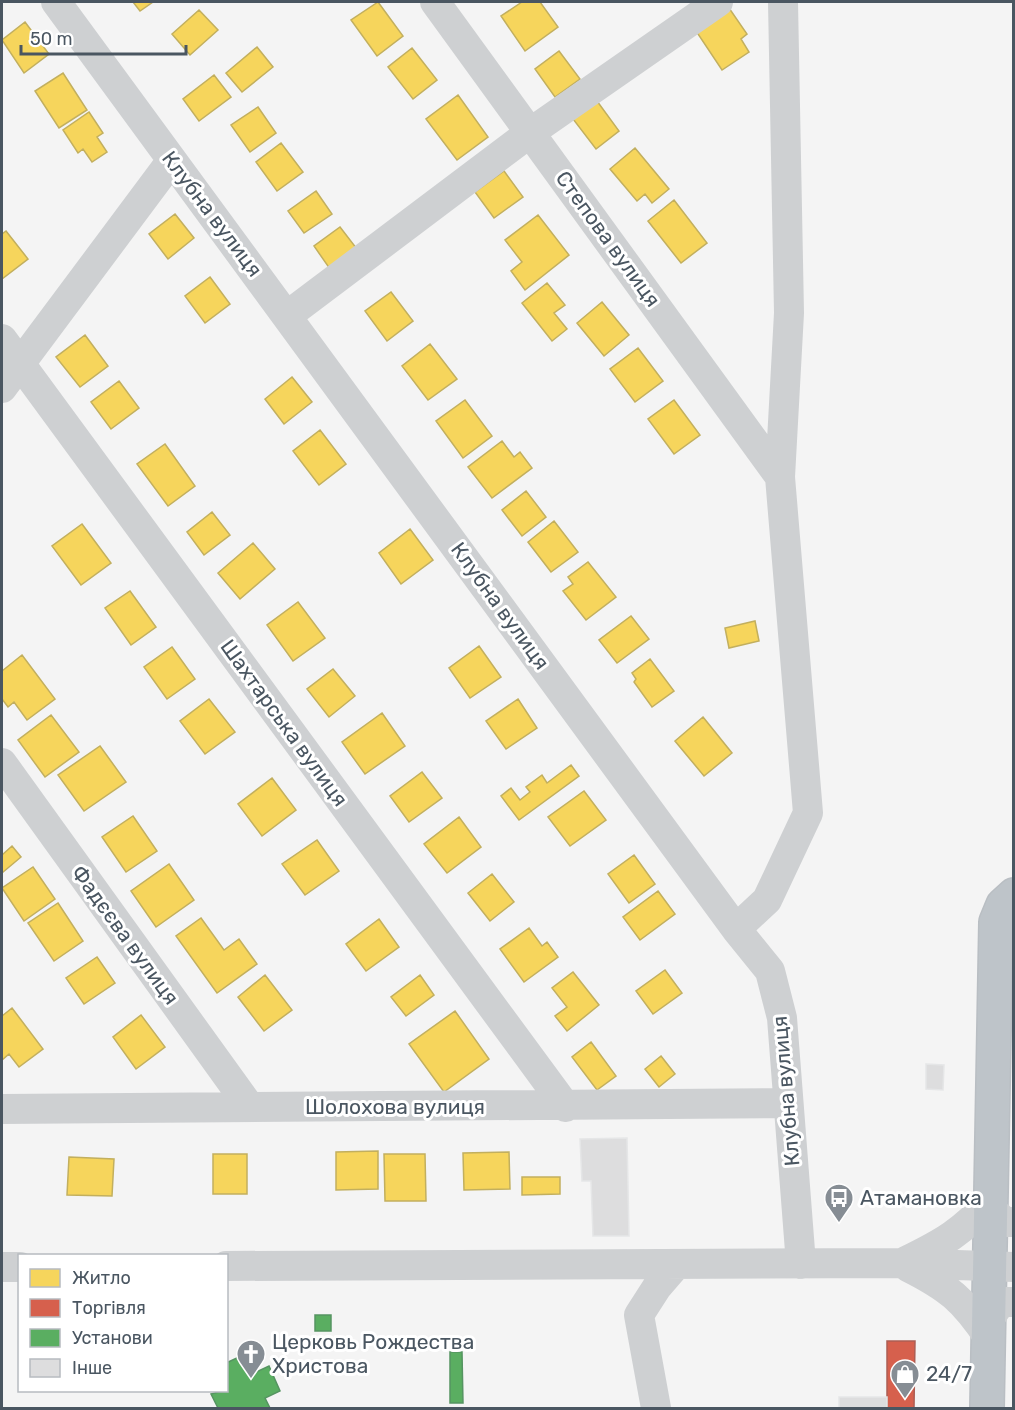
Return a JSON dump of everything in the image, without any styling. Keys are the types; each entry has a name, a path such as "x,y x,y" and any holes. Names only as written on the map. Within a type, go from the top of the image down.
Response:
{"highway":[{"path":"982,1400 997,1320 1002,1267 999,1210 996,922 1003,906 1014,895"}],"street":[{"name":"Клубна вулиця","path":"56,2 288,315 736,929 770,971 782,1018 801,1264"},
{"name":"Степова вулиця","path":"435,2 780,477"},
{"path":"288,315 531,132 718,2"},
{"path":"736,929 767,900 808,813 780,477 789,313 783,2"},
{"path":"2,388 10,351 172,160"},
{"name":"Шахтарська вулиця","path":"10,351 566,1107"},
{"name":"Фадєєва вулиця","path":"2,763 249,1106"},
{"name":"Шолохова вулиця","path":"2,1109 249,1106 566,1107 788,1103"},
{"path":"900,1263 941,1245 999,1210"},
{"path":"900,1263 945,1286 973,1314 997,1320"},
{"path":"228,1266 900,1263 1002,1267"},
{"path":"656,1408 639,1315 657,1287 676,1265"},
{"path":"2,1267 18,1266"}],"building: Житло":[{"path":"133,2 153,2 140,11"},
{"path":"378,2 403,36 377,56 351,20"},
{"path":"522,2 540,2 558,27 525,51 501,16"},
{"path":"729,8 747,34 741,39 749,52 722,70 696,31"},
{"path":"199,10 218,30 190,55 172,34"},
{"path":"25,22 49,54 24,73 2,40"},
{"path":"257,47 273,67 242,92 226,73"},
{"path":"412,48 437,80 413,99 388,67"},
{"path":"559,51 580,79 555,97 535,69"},
{"path":"63,73 87,110 59,128 35,91"},
{"path":"214,75 231,97 199,121 183,99"},
{"path":"458,95 488,137 457,160 426,119"},
{"path":"597,101 619,131 596,149 573,119"},
{"path":"258,107 276,133 250,152 231,125"},
{"path":"89,112 103,133 97,137 107,152 92,162 83,149 78,153 63,130"},
{"path":"281,143 303,172 277,191 256,162"},
{"path":"635,148 669,189 652,203 645,194 637,201 610,169"},
{"path":"504,171 523,197 494,218 475,192"},
{"path":"316,191 332,214 304,233 288,211"},
{"path":"674,200 707,243 681,263 648,221"},
{"path":"175,214 194,238 168,259 149,234"},
{"path":"538,215 569,255 525,290 511,271 522,262 505,240"},
{"path":"340,227 357,249 330,269 314,246"},
{"path":"6,231 28,259 2,279 2,234"},
{"path":"210,277 230,304 205,323 185,296"},
{"path":"547,283 565,305 554,313 567,329 552,341 522,303"},
{"path":"391,292 413,321 387,341 365,311"},
{"path":"602,302 629,335 604,356 577,323"},
{"path":"85,335 108,366 80,387 56,357"},
{"path":"430,344 457,379 428,400 402,366"},
{"path":"638,348 663,381 635,402 610,369"},
{"path":"292,377 312,402 284,424 265,399"},
{"path":"119,381 139,408 111,429 91,402"},
{"path":"465,400 492,436 463,458 436,421"},
{"path":"674,400 700,435 674,454 648,419"},
{"path":"320,430 346,464 319,485 293,451"},
{"path":"502,441 514,457 520,452 532,468 492,498 468,467"},
{"path":"165,444 195,486 168,506 137,464"},
{"path":"526,491 546,517 522,536 502,510"},
{"path":"212,512 230,535 204,555 187,532"},
{"path":"554,521 578,552 551,572 528,542"},
{"path":"82,524 111,563 81,585 52,546"},
{"path":"410,529 433,560 401,584 379,553"},
{"path":"253,543 275,569 240,599 218,573"},
{"path":"588,562 616,597 586,620 563,591 573,584 568,577"},
{"path":"130,591 156,627 131,645 105,608"},
{"path":"298,602 325,638 293,661 267,625"},
{"path":"631,616 649,639 617,663 599,640"},
{"path":"755,621 759,641 729,648 725,628"},
{"path":"479,646 501,677 470,698 449,668"},
{"path":"172,647 195,679 167,699 144,667"},
{"path":"22,655 55,699 27,720 14,702 8,707 2,699 2,671"},
{"path":"650,659 674,691 652,707 634,682 636,679 632,673"},
{"path":"333,669 355,696 329,717 307,689"},
{"path":"209,699 235,732 205,754 180,721"},
{"path":"518,699 537,728 506,749 486,721"},
{"path":"382,713 405,746 365,774 342,742"},
{"path":"51,715 79,752 45,777 18,740"},
{"path":"703,717 732,753 704,776 675,741"},
{"path":"100,746 126,782 84,811 58,775"},
{"path":"571,765 579,776 519,820 501,796 511,788 520,800 530,792 526,787 542,775 547,783"},
{"path":"422,772 442,798 409,822 390,796"},
{"path":"272,778 296,810 262,836 238,804"},
{"path":"584,791 606,820 570,846 548,817"},
{"path":"133,816 157,851 126,872 102,837"},
{"path":"459,817 481,847 447,873 424,844"},
{"path":"317,840 339,871 305,895 282,864"},
{"path":"12,846 21,857 2,873 2,855"},
{"path":"634,855 655,884 629,903 608,874"},
{"path":"169,864 194,900 156,927 131,891"},
{"path":"33,867 55,899 24,921 2,888"},
{"path":"492,874 514,902 490,921 468,893"},
{"path":"658,891 675,914 640,940 623,917"},
{"path":"58,903 83,941 54,961 28,923"},
{"path":"201,918 224,950 239,939 257,964 217,993 176,936"},
{"path":"379,919 399,947 366,971 346,944"},
{"path":"529,928 542,946 547,942 558,957 524,982 500,949"},
{"path":"97,957 115,983 84,1004 66,978"},
{"path":"665,970 682,993 653,1014 636,991"},
{"path":"573,972 599,1005 567,1031 555,1016 567,1007 552,988"},
{"path":"265,975 292,1010 264,1031 238,997"},
{"path":"420,975 434,995 406,1016 391,997"},
{"path":"12,1008 43,1049 19,1067 9,1054 2,1060 2,1016"},
{"path":"455,1011 489,1059 444,1092 409,1044"},
{"path":"141,1015 165,1047 136,1069 113,1037"},
{"path":"591,1042 616,1076 597,1090 572,1057"},
{"path":"661,1056 675,1074 659,1087 645,1069"},
{"path":"378,1151 378,1189 336,1190 336,1152"},
{"path":"509,1152 510,1189 464,1190 463,1153"},
{"path":"213,1154 247,1154 247,1194 213,1194"},
{"path":"384,1154 425,1154 426,1201 385,1201"},
{"path":"69,1157 114,1159 112,1196 67,1195"},
{"path":"522,1177 560,1177 560,1194 522,1195"}],"building: Торгівля":[{"path":"887,1341 915,1341 914,1408 887,1408"}],"building: Установи":[{"path":"315,1315 331,1315 331,1331 315,1331"},
{"path":"450,1352 462,1352 463,1403 450,1403"},
{"name":"Церковь Рождества Христова","path":"239,1357 242,1364 248,1361 254,1373 269,1366 280,1391 265,1398 270,1408 218,1408 211,1394 228,1392 228,1362"}],"building: Інше":[{"path":"926,1064 944,1065 943,1090 926,1089"},
{"path":"627,1138 629,1236 593,1236 591,1181 582,1181 580,1139"},
{"path":"839,1397 887,1397 887,1408 839,1408"}],"place":[{"name":"Атамановка","path":"839,1224"},
{"name":"Церковь Рождества Христова","path":"251,1380"},
{"name":"24/7","path":"905,1400"}]}
